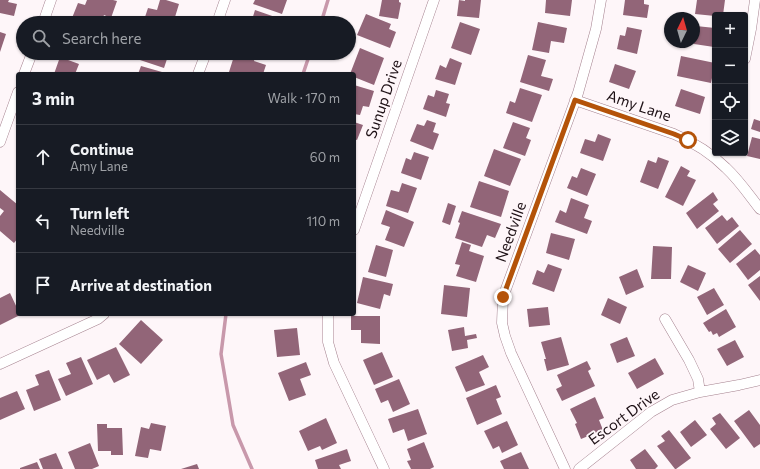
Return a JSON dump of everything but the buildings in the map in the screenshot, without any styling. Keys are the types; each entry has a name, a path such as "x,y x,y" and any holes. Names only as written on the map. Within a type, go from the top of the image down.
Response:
{"street":[{"path":"45,16 51,0"},
{"path":"219,16 225,0"},
{"name":"Sunup Drive","path":"356,224 434,0"},
{"name":"Needville","path":"565,469 511,353 502,323 503,297 575,100 596,29 601,0"},
{"path":"747,48 755,0"},
{"path":"25,72 29,60"},
{"path":"199,72 203,60"},
{"path":"0,142 16,98"},
{"name":"Amy Lane","path":"575,100 674,134 688,140 712,154"},
{"name":"Amy Lane","path":"716,156 760,209"},
{"path":"0,364 102,316"},
{"path":"328,316 328,342 334,363 384,469"},
{"path":"665,320 698,378 700,392"},
{"name":"Escort Drive","path":"579,469 651,412 672,400 700,392 760,380"}],"waterway":[{"path":"323,16 328,0"},
{"path":"304,72 308,60"},
{"path":"226,316 221,354 233,425 252,469"}],"route":[{"path":"503,297 575,100 688,140"}]}
